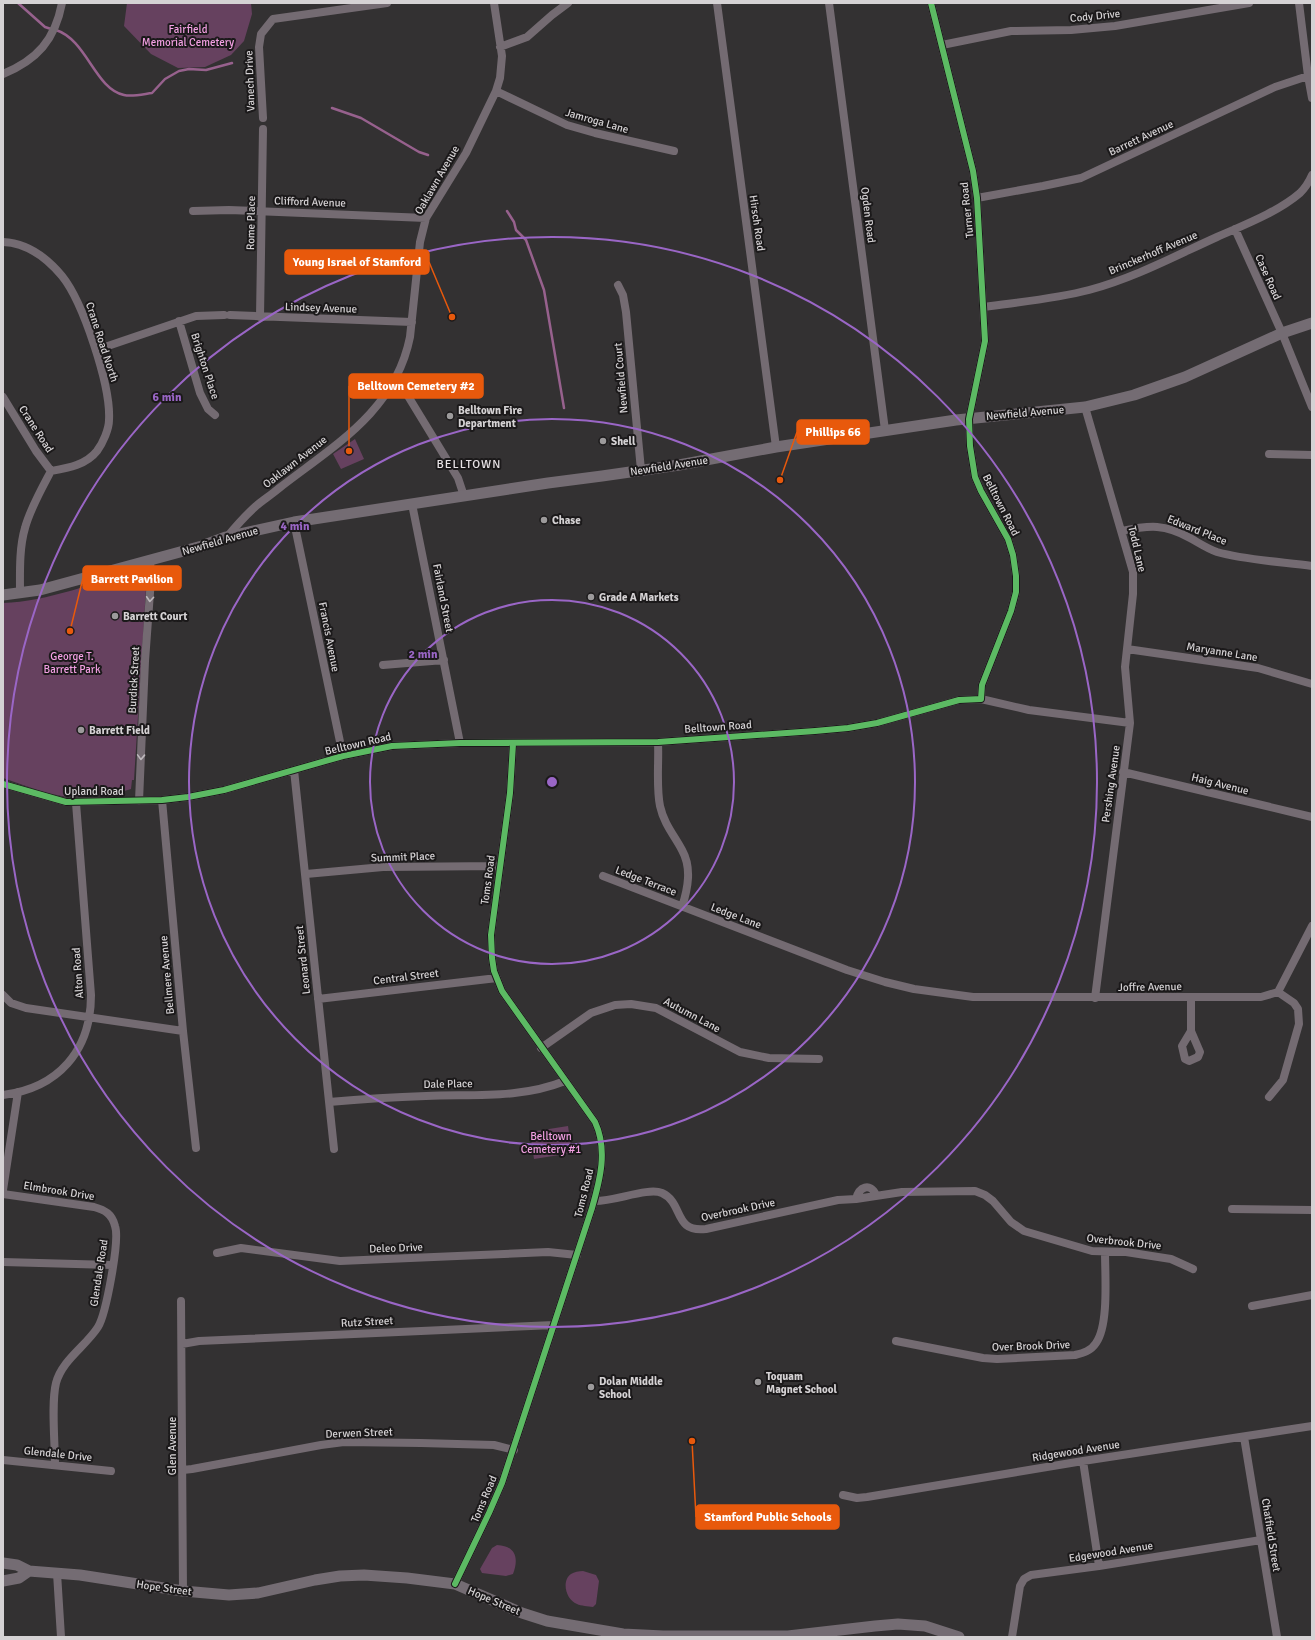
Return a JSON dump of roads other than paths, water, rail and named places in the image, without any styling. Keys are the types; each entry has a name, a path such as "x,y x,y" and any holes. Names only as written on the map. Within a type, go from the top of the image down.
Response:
{"main road":[{"name":"Newfield Avenue","path":"3,595 20,594 40,590 202,546 226,537 294,522 641,470 885,430 969,419 1085,407 1134,395 1185,377 1282,333 1312,323"},
{"name":"Hope Street","path":"3,1563 17,1565 29,1571 57,1573 183,1591 219,1594 247,1594 273,1590 315,1580 353,1575 407,1578 455,1584 536,1618 562,1625 607,1632 663,1636 788,1637 898,1624 925,1626 959,1637"},
{"name":"Hope Street","path":"3,1581 19,1578 29,1571"}],"street":[{"name":"Vanech Drive","path":"263,118 259,47 262,34 273,19 387,3"},
{"name":"Oaklawn Avenue","path":"226,537 256,505 360,425 397,378 406,353 412,322 420,242 426,218 460,164 496,91 502,71 494,3"},
{"path":"500,47 527,37 568,3"},
{"name":"Hirsch Road","path":"717,3 776,447"},
{"name":"Ogden Road","path":"829,3 885,430"},
{"name":"Turner Road","path":"931,3 973,171 977,198 985,341 969,419"},
{"name":"Cody Drive","path":"942,45 1011,31 1071,30 1115,26 1249,3"},
{"path":"1299,3 1312,98"},
{"path":"3,74 35,56 53,30 61,7"},
{"name":"Barrett Avenue","path":"977,198 1080,178 1275,87 1308,76"},
{"name":"Jamroga Lane","path":"496,91 567,125 595,134 674,151"},
{"name":"Rome Place","path":"260,317 263,129"},
{"name":"Brinckerhoff Avenue","path":"984,307 1071,294 1108,284 1153,266 1235,229 1289,201 1301,192 1308,184 1312,175"},
{"name":"Clifford Avenue","path":"193,211 426,218"},
{"name":"Case Road","path":"1235,229 1282,333 1312,407"},
{"name":"Crane Road North","path":"3,242 18,244 36,252 54,266 63,278 79,306 96,350 104,376 109,400 110,421 98,449 86,460 72,467 51,471"},
{"name":"Newfield Court","path":"618,285 623,295 626,312 641,470"},
{"name":"Lindsey Avenue","path":"96,350 200,315 412,322"},
{"name":"Brighton Place","path":"179,321 200,393 208,409 215,415"},
{"path":"397,378 458,478 464,496"},
{"name":"Crane Road","path":"3,397 36,451 51,471"},
{"name":"Todd Lane","path":"1085,407 1133,572 1133,594 1125,667 1130,723"},
{"name":"Belltown Road","path":"162,800 218,791 343,756 392,746 460,743 513,744 658,742 848,728 877,723 959,700 981,699 982,685 1014,601 1016,576 1014,559 1008,539 975,476 970,446 969,419"},
{"path":"1269,454 1312,455"},
{"path":"20,594 19,569 25,528 42,487 51,471"},
{"name":"Fairland Street","path":"412,504 460,743"},
{"name":"Francis Avenue","path":"294,522 343,756"},
{"name":"Edward Place","path":"1122,531 1146,526 1169,528 1216,552 1312,566"},
{"name":"Burdick Street","path":"139,801 145,662 151,580 150,560"},
{"name":"Maryanne Lane","path":"1127,649 1258,668 1312,684"},
{"path":"382,665 444,660"},
{"path":"981,699 1029,710 1130,723"},
{"name":"Pershing Avenue","path":"1095,998 1130,723"},
{"path":"658,742 660,806 667,826 683,850 688,870 688,887 682,907"},
{"name":"Toms Road","path":"455,1584 489,1513 514,1450 594,1201 602,1159 601,1138 591,1116 541,1048 509,1001 497,978 492,958 491,947 510,793 513,744"},
{"name":"Leonard Street","path":"294,770 334,1148"},
{"name":"Haig Avenue","path":"1123,772 1312,817"},
{"name":"Upland Road","path":"3,784 53,800 76,803 162,800"},
{"name":"Bellmere Avenue","path":"162,800 183,1031 196,1148"},
{"name":"Alton Road","path":"3,1095 18,1092 46,1081 67,1066 77,1049 89,1017 91,995 76,803"},
{"name":"Summit Place","path":"306,874 383,867 500,866"},
{"name":"Ledge Terrace","path":"603,876 682,907"},
{"name":"Ledge Lane","path":"682,907 846,970 914,989 947,994"},
{"path":"1269,1097 1283,1080 1299,1024 1298,1009 1294,1003 1278,992 1312,926"},
{"name":"Central Street","path":"318,998 497,978"},
{"name":"Joffre Avenue","path":"947,994 973,997 1261,997 1278,992"},
{"path":"3,995 11,1003 26,1008 183,1031"},
{"path":"1191,997 1191,1031"},
{"name":"Autumn Lane","path":"541,1048 591,1013 615,1005 631,1004 656,1008 740,1052 769,1058 819,1059"},
{"name":"Dale Place","path":"329,1102 380,1097 519,1094 565,1081"},
{"path":"3,1190 18,1092"},
{"name":"Overbrook Drive","path":"594,1201 608,1201 657,1191 668,1196 686,1226 696,1230 838,1200 856,1199 909,1191 936,1193 952,1191 975,1192 985,1195 993,1201 1011,1222 1024,1231 1080,1248 1105,1252 1126,1252 1171,1259 1194,1269"},
{"name":"Elmbrook Drive","path":"3,1194 94,1207 102,1209 110,1215"},
{"path":"1232,1208 1312,1210"},
{"name":"Glendale Road","path":"55,1465 54,1396 56,1384 64,1366 91,1336 103,1318 117,1233 116,1226 110,1215"},
{"name":"Deleo Drive","path":"217,1253 241,1248 340,1261 548,1252 577,1255"},
{"name":"Over Brook Drive","path":"896,1341 984,1358 1075,1355 1083,1353 1090,1350 1096,1343 1103,1329 1105,1252"},
{"path":"3,1262 112,1266"},
{"path":"1252,1306 1312,1295"},
{"name":"Glen Avenue","path":"181,1301 183,1591"},
{"name":"Rutz Street","path":"182,1344 199,1341 554,1325"},
{"name":"Ridgewood Avenue","path":"843,1494 857,1498 867,1497 1083,1461 1312,1426"},
{"name":"Chatfield Street","path":"1244,1437 1277,1637"},
{"name":"Derwen Street","path":"183,1470 337,1443 494,1445 514,1450"},
{"name":"Glendale Drive","path":"3,1460 111,1471"},
{"path":"1083,1461 1100,1566"},
{"name":"Edgewood Avenue","path":"1012,1637 1020,1586 1024,1579 1031,1575 1100,1566 1261,1540"},
{"path":"57,1573 61,1637"}],"waterway":[{"path":"18,3 45,27 51,29"},
{"path":"56,30 67,35 76,44 106,84 114,91 127,96 152,93 165,79 179,71 189,69 206,70 232,63"},
{"path":"332,108 361,118 419,152 428,155"},
{"path":"507,211 514,222 516,230 526,240 544,290 564,408"}],"place":[{"name":"Young Israel of Stamford","path":"452,317"},
{"name":"Belltown Fire Department","path":"450,416"},
{"name":"Shell","path":"603,441"},
{"name":"Belltown Cemetery #2","path":"349,451"},
{"name":"Phillips 66","path":"780,480"},
{"name":"Chase","path":"544,520"},
{"name":"Grade A Markets","path":"591,597"},
{"name":"Barrett Court","path":"115,616"},
{"name":"Barrett Pavilion","path":"70,631"},
{"name":"Barrett Field","path":"81,730"},
{"name":"Toquam Magnet School","path":"758,1382"},
{"name":"Dolan Middle School","path":"591,1387"},
{"name":"Stamford Public Schools","path":"692,1441"}],"district":[{"name":"BELLTOWN","path":"469,464"}],"park label":[{"name":"Fairfield Memorial Cemetery","path":"188,35"},
{"name":"George T. Barrett Park","path":"72,662"},
{"name":"Belltown Cemetery #1","path":"551,1142"}]}
